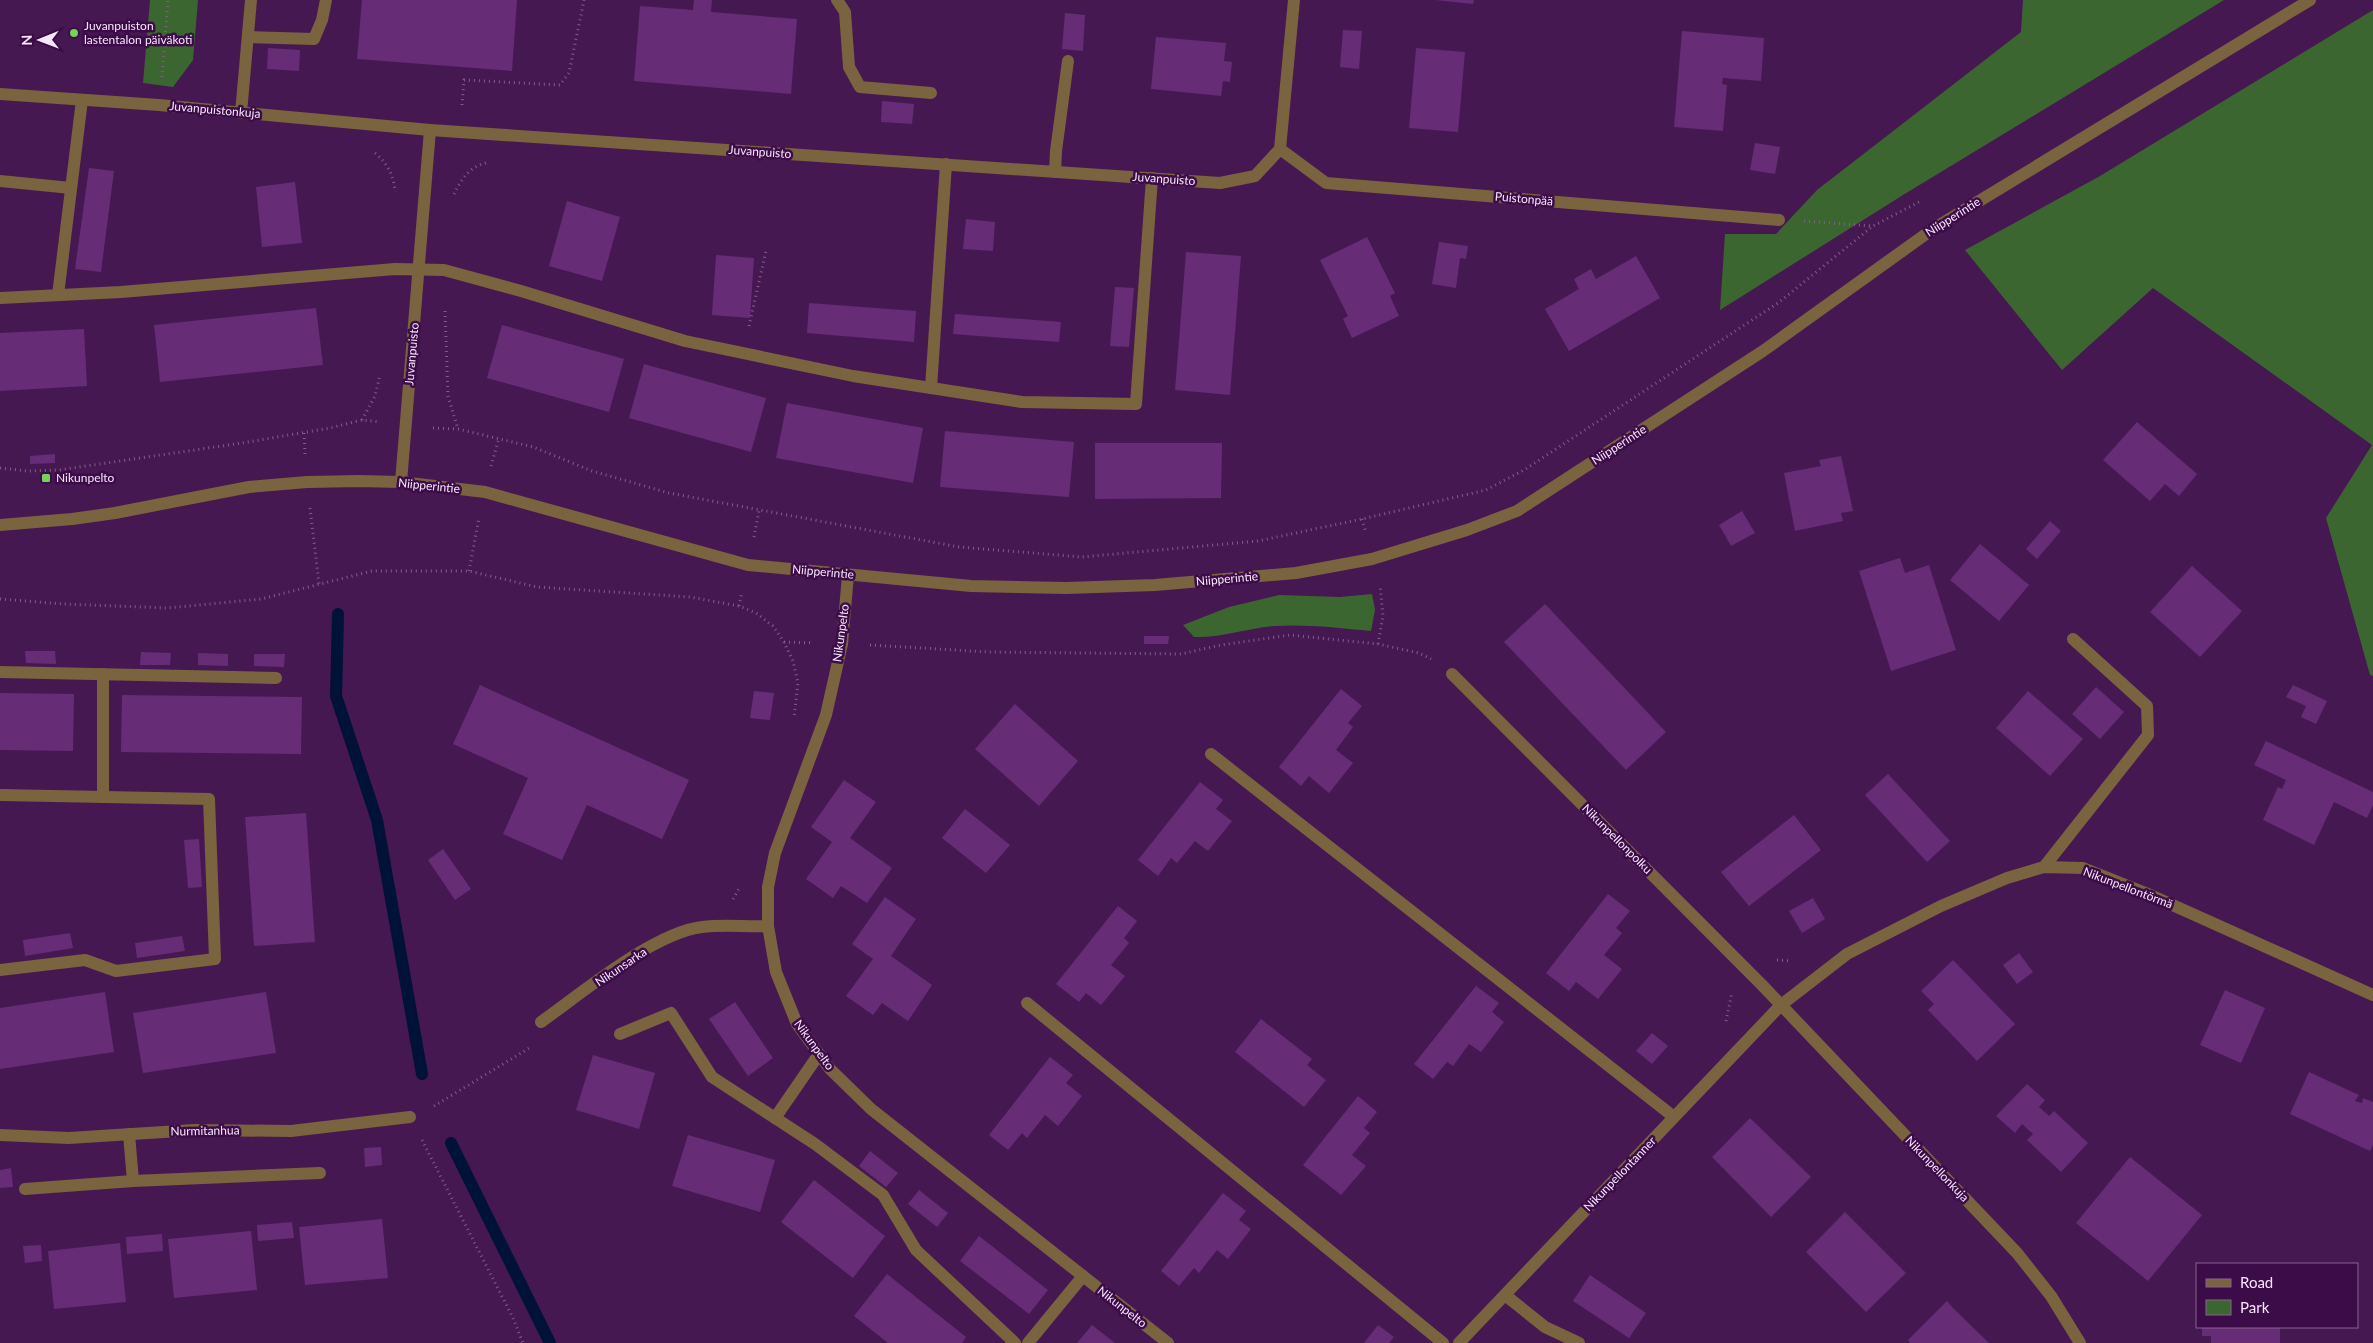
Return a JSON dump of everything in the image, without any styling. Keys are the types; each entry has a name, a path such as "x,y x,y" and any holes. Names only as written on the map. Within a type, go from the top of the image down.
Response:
{"street":[{"path":"242,113 251,0"},
{"path":"248,37 314,39 322,20 326,0"},
{"path":"837,0 845,12 849,67 860,87 931,94"},
{"path":"1280,149 1294,0"},
{"name":"Niipperintie","path":"0,525 46,522 106,514 249,487 307,482 401,482 485,492 748,565 971,586 1066,588 1155,585 1296,573 1372,559 1466,530 1517,511 1763,351 1934,229 2310,0"},
{"path":"1056,172 1056,151 1068,61"},
{"name":"Juvanpuistonkuja","path":"0,94 159,105 430,130"},
{"path":"58,295 82,100"},
{"name":"Juvanpuisto","path":"401,482 430,130 1220,183 1255,176 1280,149"},
{"name":"Puistonpää","path":"1280,149 1326,183 1779,220"},
{"path":"931,388 946,164"},
{"path":"0,298 420,269 444,270 521,291 685,341 853,376 1022,402 1136,404 1152,178"},
{"path":"0,181 71,188"},
{"name":"Nikunpelto","path":"848,574 842,644 826,715 774,853 768,887 768,926 776,972 797,1024 830,1069 871,1109 1168,1343"},
{"path":"2044,867 2148,735 2147,706 2073,639"},
{"path":"0,672 276,678"},
{"path":"103,674 103,797"},
{"name":"Nikunpellonpolku","path":"1452,674 1781,1005"},
{"path":"1211,754 1674,1117"},
{"path":"0,795 209,799 215,959 116,971 85,960 0,970"},
{"name":"Nikunpellontörmä","path":"1781,1005 1847,954 1941,906 2008,878 2044,867 2083,868 2148,894 2373,995"},
{"name":"Nikunsarka","path":"541,1022 644,950 677,935 702,927 768,926"},
{"path":"1027,1003 1443,1343"},
{"name":"Nikunpellontanner","path":"1459,1343 1781,1005"},
{"name":"Nikunpellonkuja","path":"1781,1005 2017,1253 2052,1296 2080,1343"},
{"path":"620,1034 671,1013 712,1077 815,1144 883,1195 916,1250 1015,1343"},
{"path":"774,1118 819,1054"},
{"name":"Nurmitanhua","path":"0,1135 69,1138 194,1130 290,1131 410,1117"},
{"path":"129,1134 133,1181"},
{"path":"26,1189 133,1181 320,1173"},
{"path":"1028,1343 1083,1276"},
{"path":"1504,1296 1545,1327 1579,1343"}],"path":[{"path":"159,105 168,0"},
{"path":"461,132 464,80 560,85 569,73 584,0"},
{"path":"368,148 383,160 394,178 396,195"},
{"path":"453,196 460,181 476,165 493,161"},
{"path":"0,468 28,471 59,470 304,433 362,420 406,426 458,429 533,447 592,471 669,493 959,547 1082,557 1258,540 1362,519 1486,490 1524,470 1778,303 1873,226 1925,198"},
{"path":"1779,220 1873,226"},
{"path":"743,353 766,251"},
{"path":"444,270 448,396 458,429"},
{"path":"362,420 375,396 381,368"},
{"path":"304,433 305,448"},
{"path":"493,459 498,438"},
{"path":"310,517 319,584"},
{"path":"469,570 478,525"},
{"path":"0,599 63,604 168,608 261,599 372,571 469,570 537,587 690,597 739,606 773,626 784,642 793,661 798,683 794,719"},
{"path":"784,642 988,652 1181,654 1261,638 1290,635 1314,636 1378,644 1419,653 1437,662 1452,674"},
{"path":"736,927 736,915 731,903 744,879"},
{"path":"531,1047 541,1022"},
{"path":"523,1343 513,1318 410,1117 446,1101 531,1047 538,1047"}],"green space":[{"path":"150,0 198,0 193,60 173,87 143,83"},
{"path":"2023,0 2224,0 1903,195 1720,310 1725,234 1776,234 1817,190 2021,32"},
{"path":"2373,10 2373,676 2370,675 2326,518 2372,445 2153,288 2062,370 1965,250 2100,176"},
{"path":"1372,594 1375,610 1371,631 1323,627 1274,626 1214,636 1194,637 1183,625 1229,607 1279,595 1340,597"}],"building":[{"path":"362,0 517,0 512,71 357,59"},
{"path":"694,0 712,0 711,12 797,19 791,94 634,81 640,6 693,10"},
{"path":"1435,0 1474,0 1473,4"},
{"path":"1065,13 1085,15 1083,51 1062,49"},
{"path":"1343,30 1362,31 1359,69 1340,67"},
{"path":"1682,31 1764,38 1761,81 1723,78 1722,84 1727,85 1723,131 1674,127"},
{"path":"1156,37 1226,43 1224,61 1232,62 1230,82 1223,81 1221,96 1151,89"},
{"path":"268,48 300,50 299,71 267,69"},
{"path":"1416,48 1465,52 1458,132 1409,128"},
{"path":"882,101 914,104 912,124 881,122"},
{"path":"1755,143 1780,147 1775,174 1750,170"},
{"path":"89,168 114,171 101,272 75,269"},
{"path":"295,182 302,243 262,247 256,187"},
{"path":"567,201 620,217 602,281 549,266"},
{"path":"966,219 995,222 993,251 963,249"},
{"path":"1367,237 1395,293 1390,296 1399,316 1352,338 1343,319 1348,316 1320,260"},
{"path":"1439,242 1468,246 1466,259 1460,258 1456,288 1432,284"},
{"path":"1186,252 1241,256 1230,395 1175,390"},
{"path":"716,255 754,258 750,318 712,315"},
{"path":"1636,256 1660,298 1569,351 1545,309 1579,289 1574,279 1591,269 1596,279"},
{"path":"1115,287 1134,288 1129,347 1110,346"},
{"path":"809,303 916,311 914,342 807,333"},
{"path":"316,308 323,365 160,382 154,325"},
{"path":"955,314 1061,322 1059,342 953,334"},
{"path":"502,325 624,359 609,412 487,378"},
{"path":"84,329 87,386 0,391 0,333"},
{"path":"644,364 766,398 751,452 629,418"},
{"path":"787,403 923,428 913,483 776,458"},
{"path":"2137,422 2197,474 2179,496 2165,484 2150,501 2103,460"},
{"path":"945,431 1074,442 1069,497 940,487"},
{"path":"1095,443 1222,443 1221,498 1095,499"},
{"path":"55,454 55,463 30,464 30,456"},
{"path":"1841,456 1853,511 1841,513 1843,521 1795,531 1784,473 1821,466 1819,460"},
{"path":"1742,511 1755,533 1731,546 1719,525"},
{"path":"2050,521 2061,531 2037,559 2026,549"},
{"path":"1980,544 2029,585 1999,621 1950,580"},
{"path":"1900,558 1905,573 1929,565 1956,650 1891,671 1859,571"},
{"path":"2192,566 2242,611 2200,657 2150,612"},
{"path":"1545,604 1666,732 1626,770 1504,642"},
{"path":"1144,636 1169,636 1168,644 1144,644"},
{"path":"25,651 55,651 56,664 26,663"},
{"path":"141,652 171,653 170,665 140,665"},
{"path":"198,653 228,654 228,666 198,665"},
{"path":"254,654 285,654 284,667 254,666"},
{"path":"480,685 689,780 662,839 587,805 562,860 503,834 528,778 453,744"},
{"path":"2293,685 2327,701 2316,724 2301,717 2306,706 2286,697"},
{"path":"2096,687 2124,712 2100,739 2072,714"},
{"path":"1341,689 1362,706 1348,723 1353,727 1336,750 1353,763 1329,793 1309,776 1301,786 1279,767"},
{"path":"754,691 774,693 770,720 750,718"},
{"path":"2028,691 2083,739 2050,776 1996,728"},
{"path":"0,693 74,694 73,751 0,750"},
{"path":"122,695 302,697 301,754 121,752"},
{"path":"1015,704 1078,761 1039,806 975,749"},
{"path":"2266,741 2373,792 2373,805 2367,818 2334,802 2314,845 2263,820 2278,787 2282,789 2286,780 2254,765"},
{"path":"1888,774 1950,841 1927,862 1865,795"},
{"path":"844,780 876,802 850,838 892,868 867,903 841,886 833,898 806,879 832,842 811,827"},
{"path":"1200,782 1223,800 1216,809 1232,821 1208,851 1195,841 1177,863 1171,858 1158,876 1138,860"},
{"path":"965,809 1010,845 986,873 942,838"},
{"path":"306,813 315,942 254,946 245,817"},
{"path":"1794,815 1821,850 1749,906 1721,872"},
{"path":"199,839 202,887 188,888 184,840"},
{"path":"443,849 471,889 455,900 428,860"},
{"path":"1608,894 1630,911 1616,928 1622,933 1604,955 1622,969 1598,999 1576,982 1569,991 1546,973"},
{"path":"885,897 916,919 891,956 932,985 908,1021 882,1003 873,1015 846,996 873,959 852,944"},
{"path":"1813,898 1825,919 1802,933 1789,911"},
{"path":"1118,906 1137,921 1124,938 1129,943 1111,965 1125,976 1101,1005 1086,993 1079,1002 1056,984"},
{"path":"70,933 73,948 25,956 23,940"},
{"path":"182,936 185,951 137,958 135,943"},
{"path":"2019,953 2033,972 2017,984 2003,965"},
{"path":"1953,960 2015,1024 1977,1061 1928,1010 1934,1004 1921,991"},
{"path":"1476,986 1499,1003 1492,1012 1504,1022 1481,1052 1469,1044 1453,1066 1447,1062 1433,1079 1414,1064"},
{"path":"2225,990 2265,1008 2241,1063 2200,1045"},
{"path":"105,992 114,1052 0,1069 0,1008"},
{"path":"266,992 276,1053 143,1073 133,1013"},
{"path":"735,1002 773,1058 748,1076 709,1019"},
{"path":"1261,1019 1312,1059 1307,1065 1326,1080 1304,1107 1235,1052"},
{"path":"1652,1033 1668,1046 1652,1064 1636,1051"},
{"path":"593,1055 655,1073 639,1129 576,1110"},
{"path":"1050,1057 1073,1075 1066,1083 1082,1096 1058,1126 1045,1115 1027,1138 1022,1133 1008,1150 989,1135"},
{"path":"2309,1072 2359,1095 2355,1101 2362,1103 2363,1098 2373,1102 2373,1145 2370,1151 2290,1114"},
{"path":"2027,1084 2045,1100 2039,1107 2049,1116 2054,1111 2088,1143 2061,1172 2027,1140 2033,1134 2022,1124 2015,1133 1996,1116"},
{"path":"1358,1096 1377,1112 1364,1128 1370,1133 1352,1155 1366,1166 1341,1195 1303,1165"},
{"path":"1750,1118 1811,1177 1771,1217 1712,1157"},
{"path":"688,1135 775,1160 760,1212 672,1186"},
{"path":"381,1147 382,1165 365,1167 364,1148"},
{"path":"870,1151 898,1173 886,1187 859,1166"},
{"path":"2130,1157 2202,1215 2148,1281 2076,1223"},
{"path":"11,1168 13,1187 0,1188 0,1170"},
{"path":"814,1180 885,1236 853,1278 781,1222"},
{"path":"919,1190 948,1213 937,1227 908,1204"},
{"path":"1223,1193 1246,1211 1239,1220 1251,1229 1228,1259 1217,1250 1199,1273 1194,1268 1179,1286 1161,1271"},
{"path":"1845,1212 1906,1273 1866,1312 1806,1252"},
{"path":"382,1219 388,1278 305,1285 299,1227"},
{"path":"292,1222 294,1238 258,1241 257,1225"},
{"path":"251,1231 257,1290 174,1298 168,1239"},
{"path":"162,1234 163,1251 127,1254 126,1237"},
{"path":"979,1236 1048,1290 1029,1314 960,1261"},
{"path":"120,1243 126,1302 54,1309 48,1251"},
{"path":"41,1245 42,1261 25,1263 23,1246"},
{"path":"887,1274 966,1337 962,1343 888,1343 854,1316"},
{"path":"1590,1275 1646,1313 1629,1338 1573,1301"},
{"path":"1947,1301 1989,1343 1910,1343 1908,1340"},
{"path":"1092,1325 1115,1343 1077,1343"},
{"path":"1378,1325 1394,1337 1389,1343 1364,1343"},
{"path":"2202,1328 2280,1328 2280,1343 2211,1343 2211,1336 2202,1336"}],"waterway":[{"path":"338,614 336,696 377,820 422,1074"},
{"path":"451,1143 550,1343"}],"place":[{"name":"Juvanpuiston lastentalon päiväkoti","path":"74,33"},
{"name":"Nikunpelto","path":"46,478"}]}
